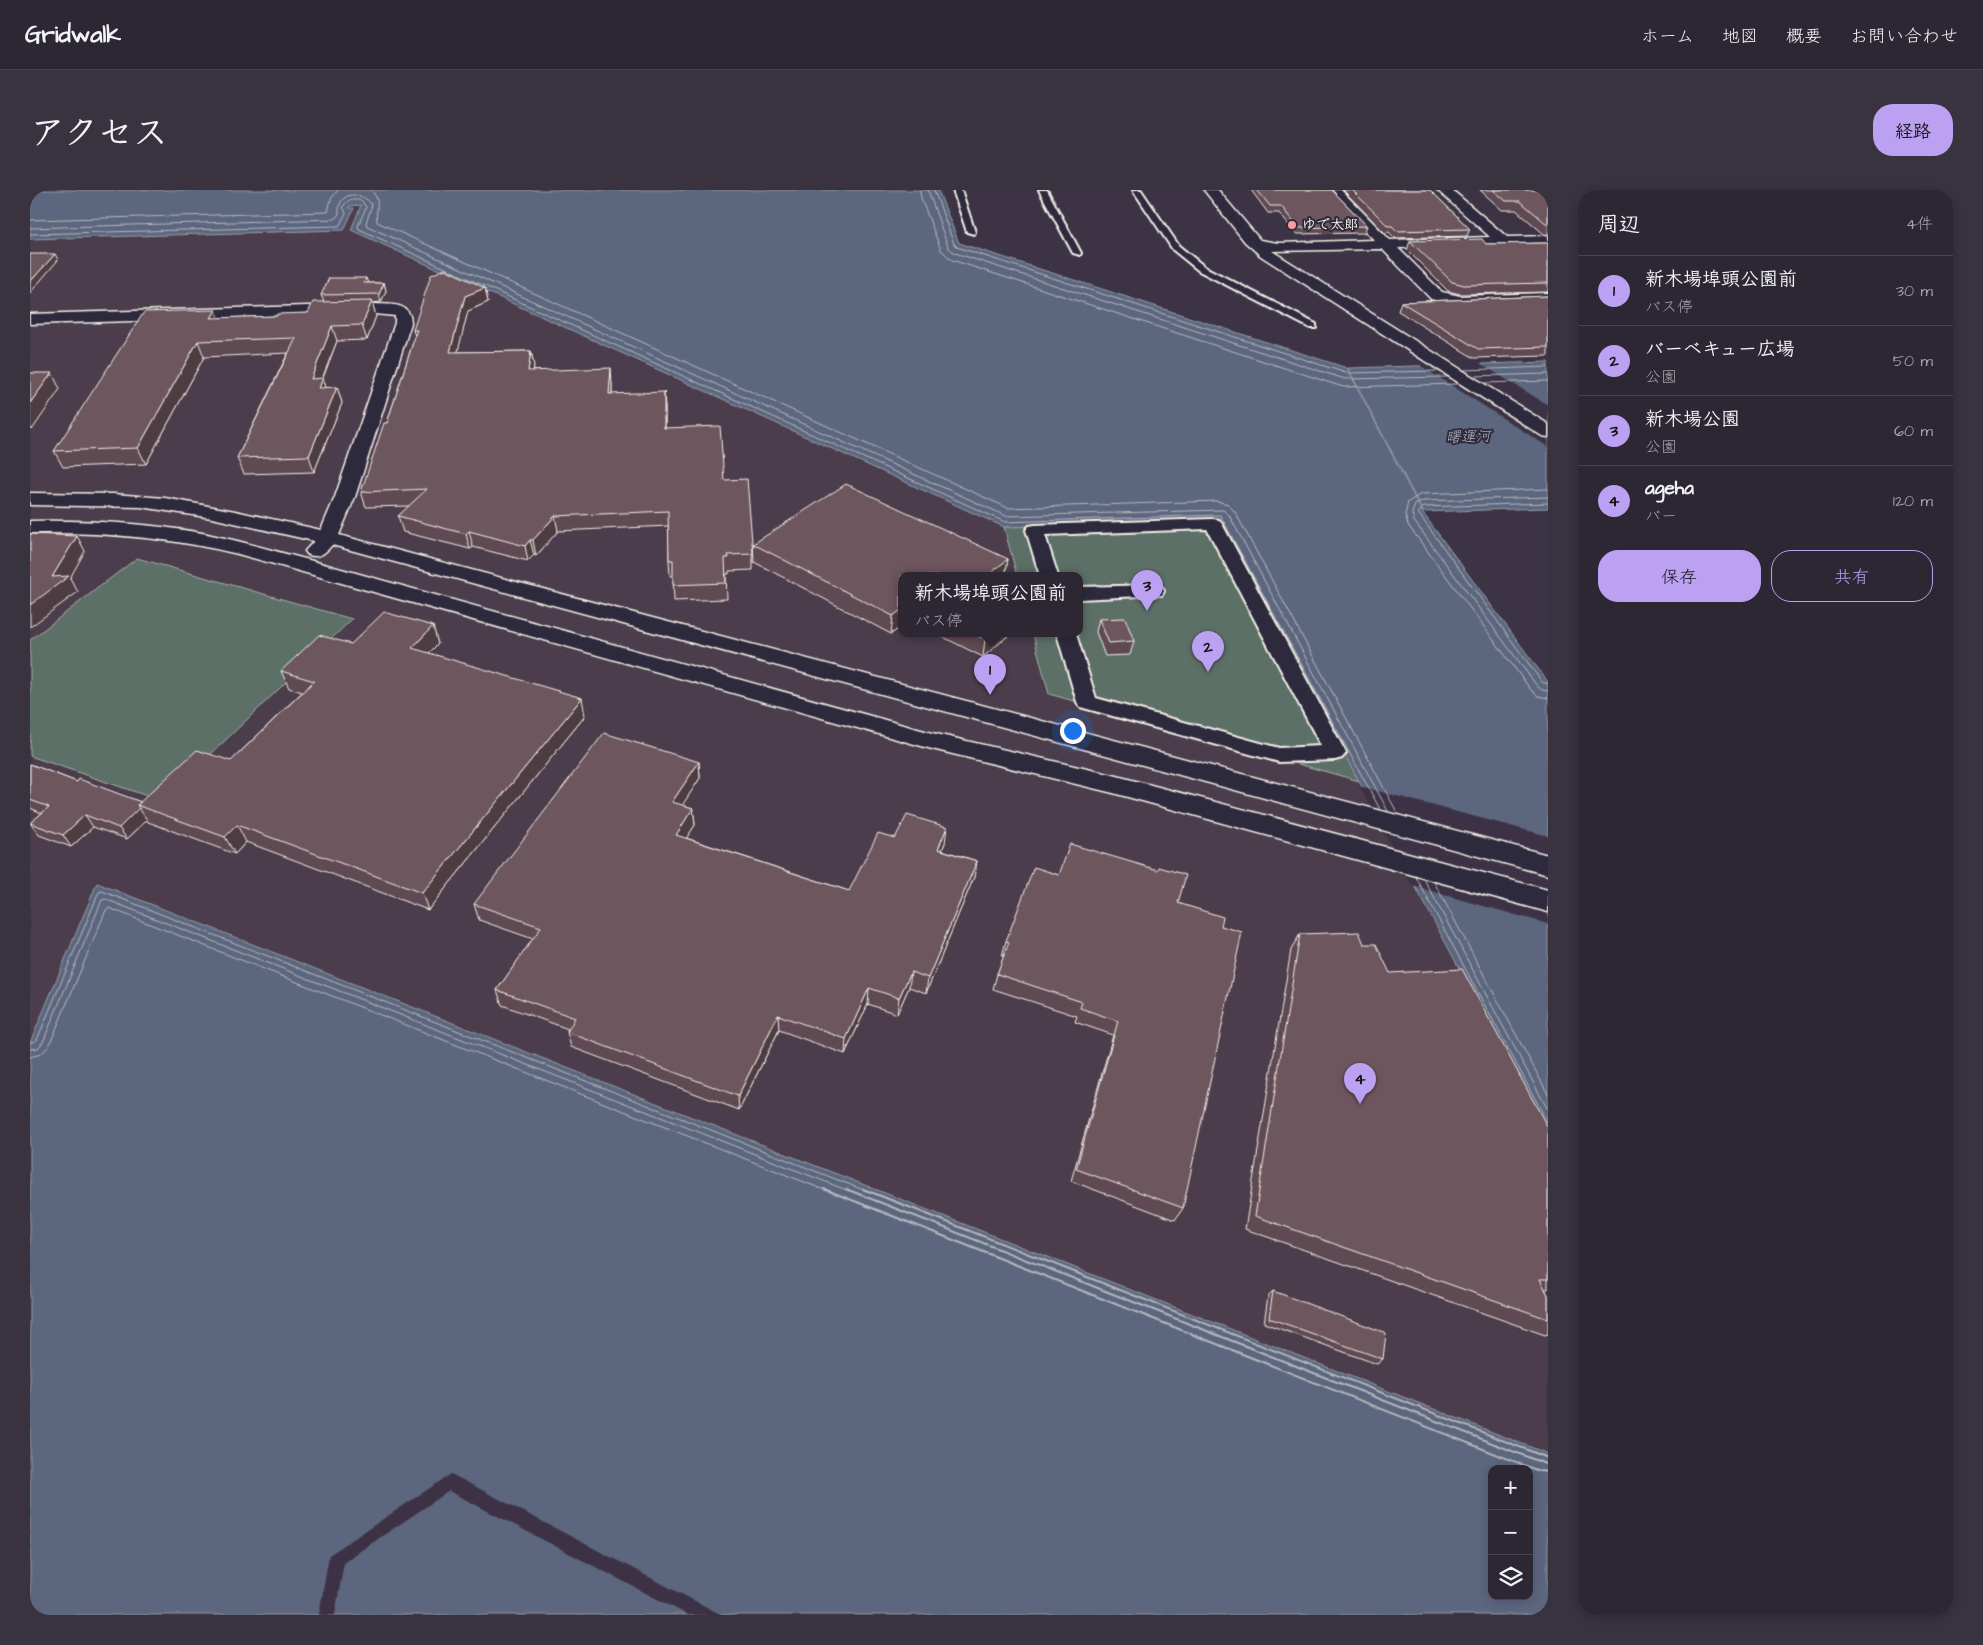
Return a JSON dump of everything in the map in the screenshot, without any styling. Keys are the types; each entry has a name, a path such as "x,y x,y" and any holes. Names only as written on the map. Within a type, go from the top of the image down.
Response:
{"street":[{"path":"1211,190 1250,239 1266,253 1548,432"},
{"path":"1228,190 1261,230 1278,247 1304,266 1548,418"},
{"path":"1333,190 1437,296 1460,301 1548,298"},
{"path":"1444,190 1503,241"},
{"path":"1256,244 1278,247 1548,240"},
{"path":"30,319 375,309 395,310 403,314 403,323 345,497 328,538 302,564"},
{"path":"30,500 140,501 263,522 1548,865"},
{"path":"1048,572 1035,530 1213,524 1335,753 1278,755 1087,702 1067,637"},
{"path":"30,527 70,526 180,536 302,564 932,741 1113,784 1548,901"},
{"path":"1083,594 1155,591"}],"lane":[{"path":"957,190 971,232"},
{"path":"1043,190 1077,253"},
{"path":"1137,190 1176,248 1190,260 1202,269 1313,326"}],"shaded area":[{"path":"349,205 361,205 351,230 1219,520 1548,1134 1548,1454 97,883 30,1043 30,239 353,208 347,208"}],"green space":[{"path":"1219,520 1359,781 1049,694 1034,637 1083,637 1083,572 1016,572 1004,527"},
{"path":"137,558 352,619 162,801 30,756 30,640"}],"water":[{"path":"30,190 938,190 959,243 1347,368 1422,512 1548,682 1548,1134 1219,520 1004,527 351,230 361,205 349,206 348,208 354,208 344,230 30,239"},
{"name":"曙運河","path":"1548,362 1548,508 1423,512 1348,368"},
{"path":"97,883 1548,1454 1548,1615 30,1615 30,1043"}],"pier":[{"path":"1478,362 1548,405 1548,447 1418,364"},
{"path":"1359,786 1548,836 1548,924 1412,886"},
{"path":"451,1474 722,1615 688,1615 449,1491 344,1562 335,1615 319,1615 329,1555"}],"building":[{"path":"1257,190 1332,190 1367,226 1298,228 1281,206 1270,206"},
{"path":"1352,190 1430,190 1470,229 1397,231 1392,226 1388,226"},
{"path":"1493,190 1548,190 1548,225 1520,201 1506,201"},
{"path":"1482,239 1486,244 1548,243 1548,283 1464,285 1452,282 1410,241"},
{"path":"30,254 55,254 30,282"},
{"path":"445,269 485,288 465,296 450,352 531,351 528,371 611,368 609,394 664,392 664,428 720,426 724,480 747,479 753,554 728,555 729,558 725,558 726,583 673,585 673,560 669,560 668,511 555,516 525,546 469,531 466,534 398,516 427,489 361,492 384,423 387,423 417,330 413,330 431,275"},
{"path":"329,278 366,278 364,283 384,283 379,294 321,295"},
{"path":"1548,296 1548,347 1478,349 1401,302"},
{"path":"372,301 362,325 332,326 311,379 323,378 319,388 337,387 309,456 237,458 296,338 198,341 138,448 54,451 144,312 216,310 211,318 277,316 277,314 308,313 313,302"},
{"path":"30,373 52,373 30,403"},
{"path":"846,484 1008,559 992,572 898,572 898,612 893,616 753,544"},
{"path":"30,534 77,536 52,577 69,576 30,605"},
{"path":"384,612 433,626 412,648 582,698 422,893 237,825 225,837 137,805 197,750 231,761 314,681 281,671 319,635 351,644"},
{"path":"1125,618 1134,641 1109,643 1099,619"},
{"path":"604,733 699,762 672,802 693,808 676,835 849,891 878,833 895,838 907,815 947,827 938,849 977,861 928,978 911,972 899,998 869,988 846,1039 778,1015 738,1096 567,1032 575,1018 497,990 541,927 474,904"},
{"path":"30,764 77,782 79,779 141,802 137,805 139,808 119,828 85,815 63,835 30,823 49,807 30,800"},
{"path":"1070,844 1158,870 1159,867 1186,875 1178,903 1223,917 1221,926 1242,932 1183,1208 1076,1169 1118,1021 1080,1008 1082,1002 997,974 1009,942 1006,941 1034,867 1059,875"},
{"path":"1359,932 1364,944 1376,944 1390,973 1462,969 1548,1128 1548,1279 1540,1279 1548,1295 1548,1319 1255,1216 1300,934"},
{"path":"1273,1291 1386,1333 1383,1359 1269,1318"}],"place":[{"name":"ゆで太郎","path":"1292,225"},
{"name":"新木場公園","path":"1147,611"},
{"name":"バーベキュー広場","path":"1208,672"},
{"name":"新木場埠頭公園前","path":"990,695"},
{"name":"ageha","path":"1360,1104"}]}
